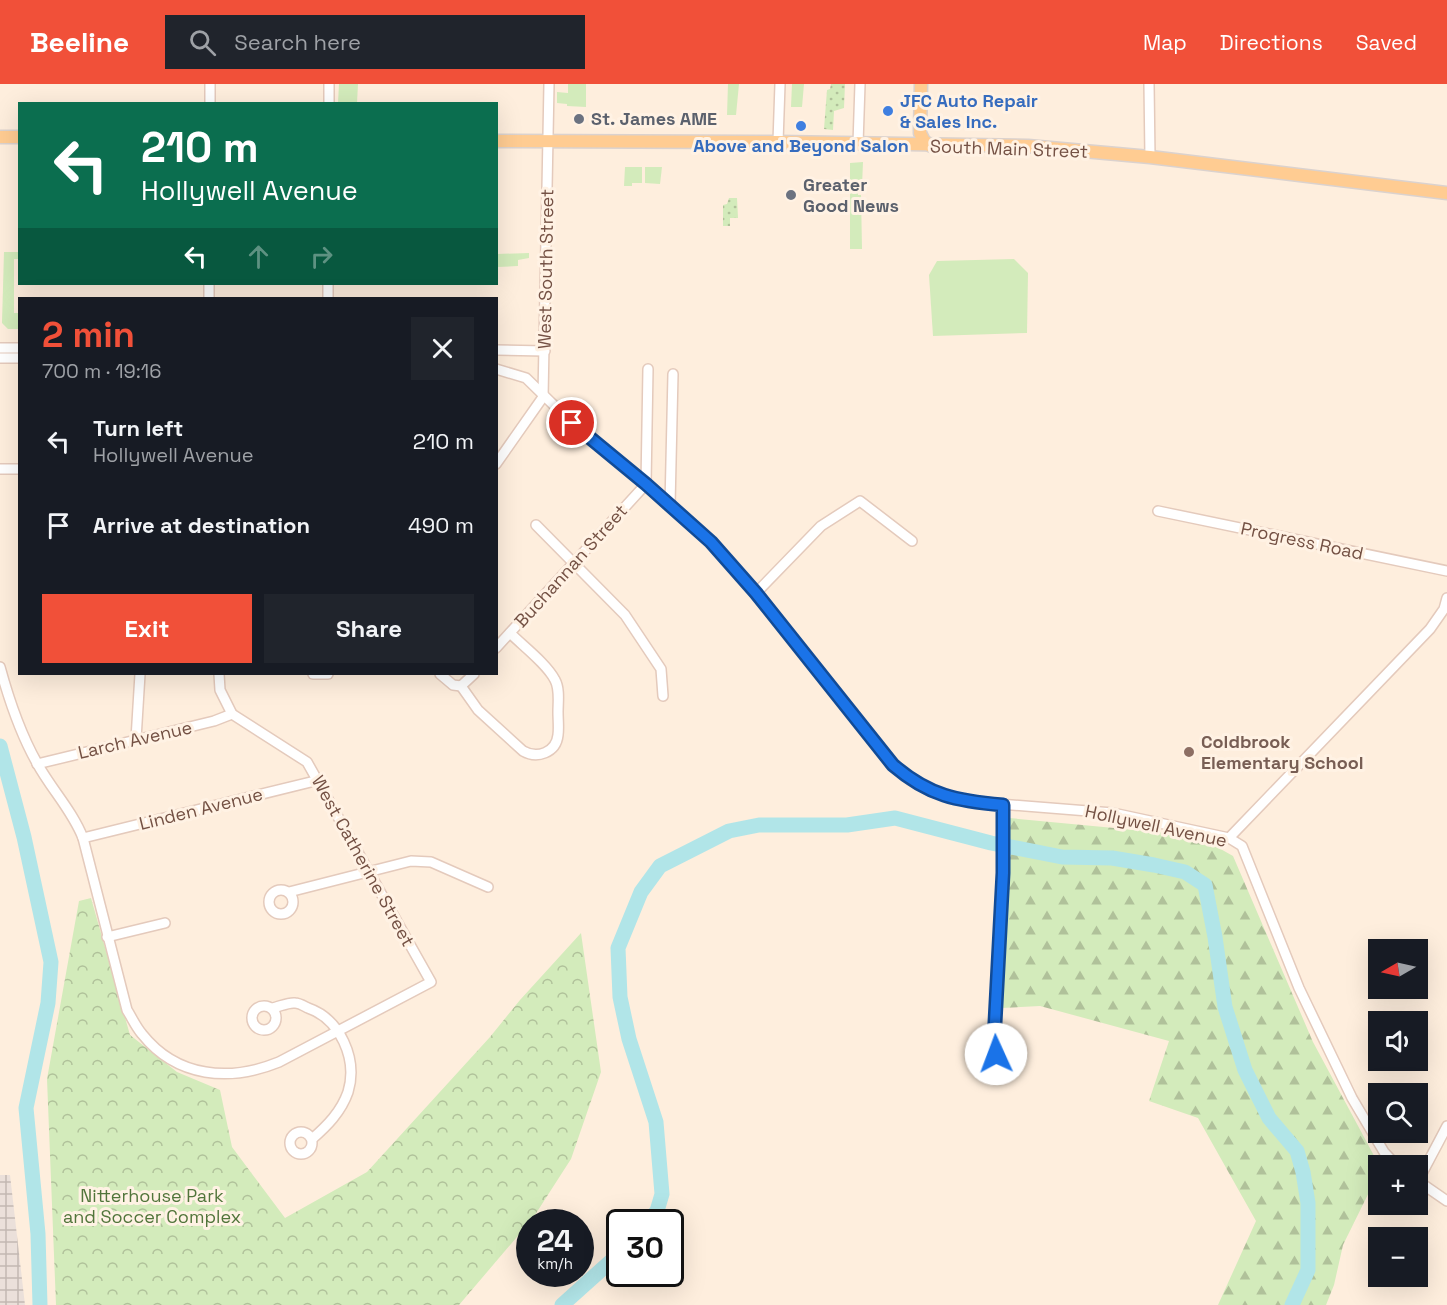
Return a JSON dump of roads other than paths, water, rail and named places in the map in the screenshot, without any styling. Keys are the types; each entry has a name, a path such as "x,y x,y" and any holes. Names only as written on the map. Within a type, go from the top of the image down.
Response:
{"main road":[{"path":"910,146 920,133 921,84"},
{"path":"920,133 924,141 932,146"},
{"path":"0,136 18,137"},
{"name":"South Main Street","path":"498,141 778,142 1028,147 1150,157 1447,194"}],"street":[{"path":"210,84 210,102"},
{"path":"329,84 329,102"},
{"name":"West South Street","path":"543,397 549,84"},
{"path":"778,142 780,84"},
{"path":"858,144 860,84"},
{"path":"1149,84 1150,157"},
{"path":"0,348 18,348"},
{"path":"498,350 545,351"},
{"path":"0,358 18,358"},
{"path":"646,484 648,369"},
{"name":"Hollywell Avenue","path":"498,370 526,378 543,397 711,542 756,593 893,765 910,780 930,791 963,801 1113,813 1229,838 1242,846 1299,988 1352,1098 1387,1155"},
{"path":"670,505 673,374"},
{"path":"498,461 543,397"},
{"path":"0,469 18,469"},
{"name":"Buchannan Street","path":"498,646 646,484"},
{"path":"756,593 821,526 860,501 912,541"},
{"name":"Progress Road","path":"1158,511 1447,571"},
{"path":"536,525 625,615 661,669 663,696"},
{"path":"1229,838 1430,629 1444,609 1447,598"},
{"path":"442,675 457,685 478,710 523,751 531,755 539,755 552,749 558,735 556,681 550,672 510,633"},
{"path":"0,667 19,727 37,764 76,820 83,838 127,1010 142,1034 161,1052 188,1067 207,1072 240,1074 262,1069 338,1030"},
{"path":"135,739 140,675"},
{"path":"219,675 220,690 232,714"},
{"path":"457,685 472,675"},
{"name":"Larch Avenue","path":"37,764 214,721 232,714"},
{"name":"West Catherine Street","path":"232,714 307,762 431,982 338,1030"},
{"name":"Linden Avenue","path":"83,838 319,780"},
{"path":"998,1065 994,1041 1003,873 1003,805"},
{"path":"289,892 411,861 431,862 488,886"},
{"path":"107,937 165,923"},
{"path":"272,1008 295,1003 317,1011 338,1030 349,1054 351,1073 348,1091 339,1111 312,1139"},
{"path":"1428,1162 1447,1126"},
{"path":"1428,1188 1447,1201"}],"waterway":[{"path":"0,746 24,837 51,962 48,1003 26,1108 38,1234 40,1305"},
{"path":"658,1209 662,1194 656,1122 629,1039 620,997 618,948 641,892 660,866 729,831 759,825 847,825 895,818 991,843 1062,857 1112,858 1154,865 1185,872 1205,885 1225,1007 1245,1070 1269,1118 1297,1151 1303,1172 1308,1203 1308,1270 1292,1305"},
{"path":"562,1305 606,1266"}],"place":[{"name":"JFC Auto Repair & Sales Inc.","path":"888,111"},
{"name":"St. James AME","path":"579,119"},
{"name":"Above and Beyond Salon","path":"801,126"},
{"name":"Greater Good News","path":"791,195"},
{"name":"Coldbrook Elementary School","path":"1189,752"}],"park label":[{"name":"Nitterhouse Park and Soccer Complex","path":"152,1206"}]}
